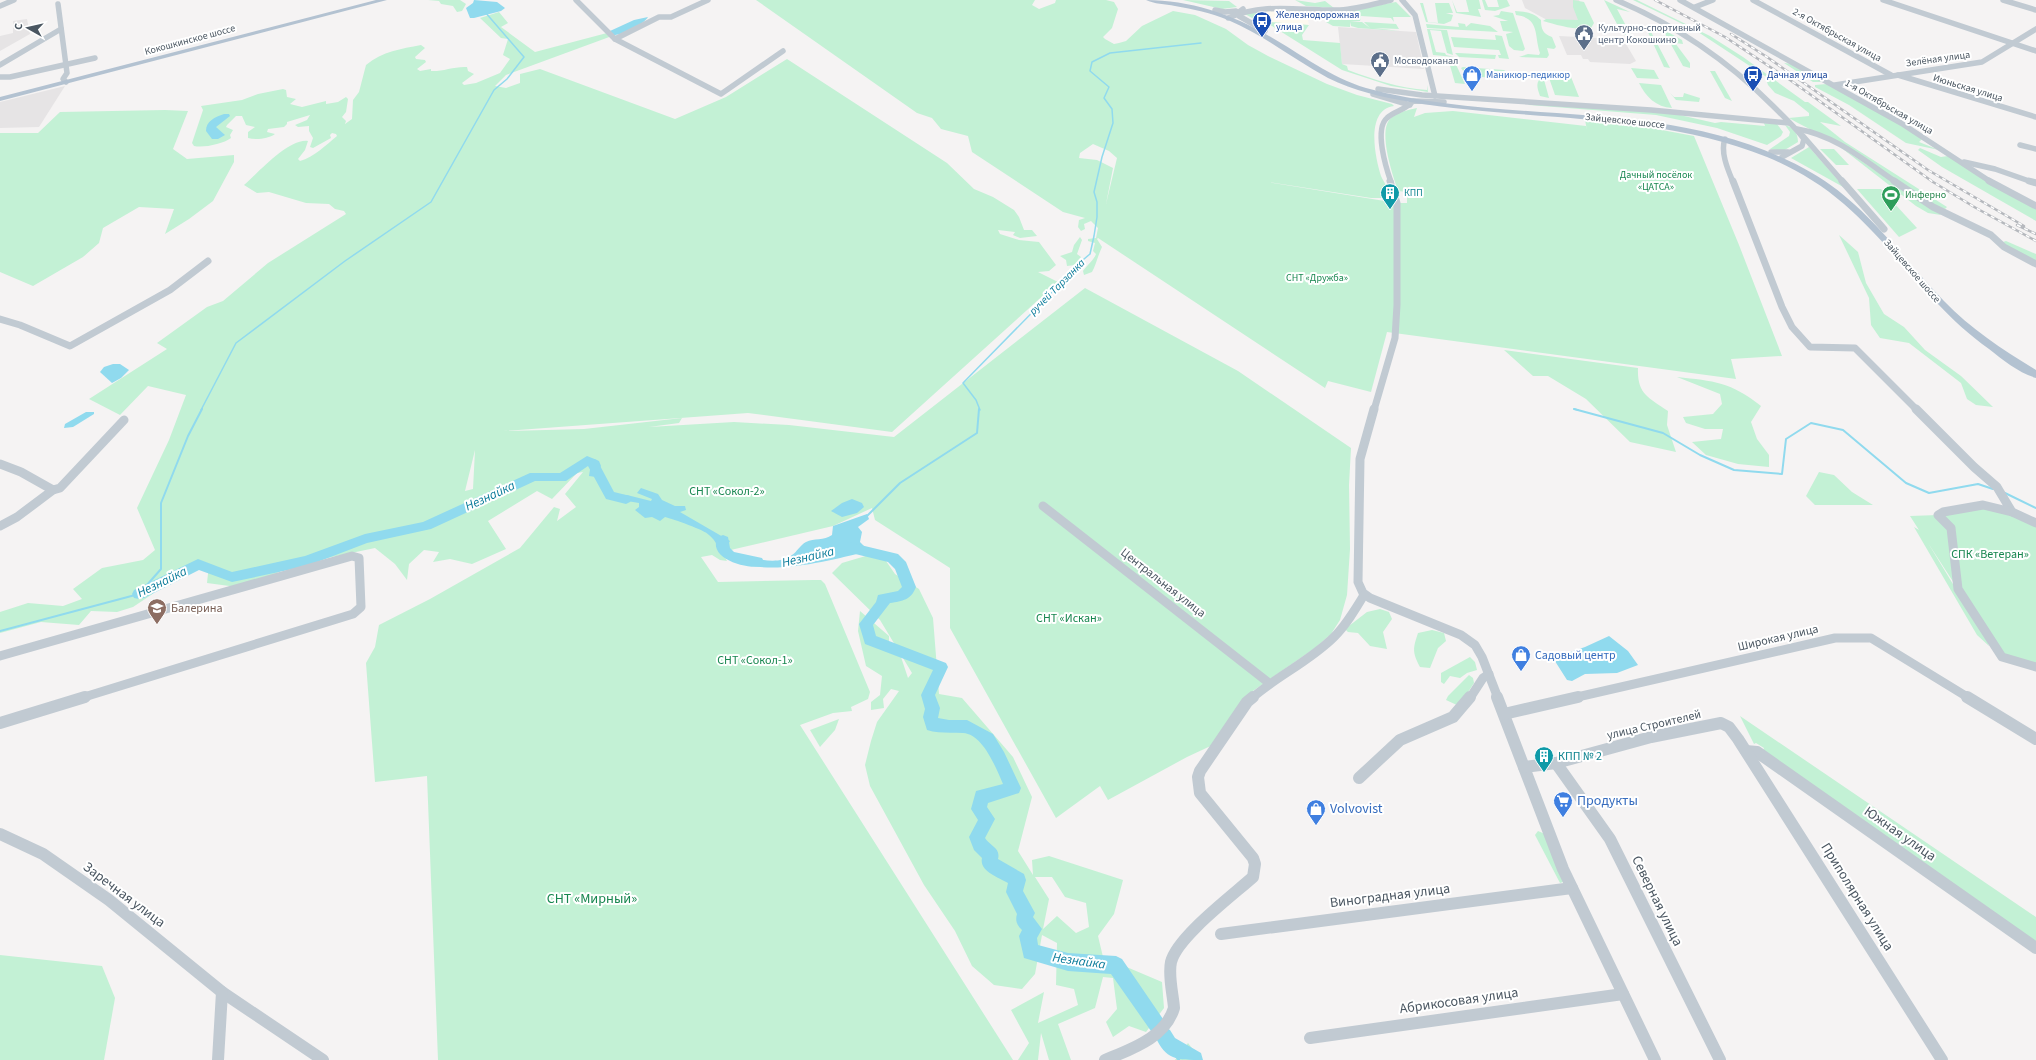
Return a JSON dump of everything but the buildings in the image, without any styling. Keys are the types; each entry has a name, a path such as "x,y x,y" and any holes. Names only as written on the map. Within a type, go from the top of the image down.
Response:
{"main road":[{"name":"Кокошкинское шоссе","path":"0,98 384,0"},
{"name":"Зайцевское шоссе","path":"1149,0 1198,9 1230,17 1256,31 1318,70 1356,87 1411,103 1647,122 1725,139 1767,152"},
{"name":"Зайцевское шоссе","path":"1170,0 1215,10 1265,31 1324,69 1378,89 1402,95 1444,102 1607,115 1661,121 1724,135 1767,152 1815,178 1850,204 1872,225 1933,296 1954,318 1989,345 2036,375"},
{"name":"Зайцевское шоссе","path":"1783,160 1818,175 1842,191 1884,229 1956,311 1992,340 2036,368"}],"street":[{"path":"0,6 14,0"},
{"path":"576,0 615,39 721,94 783,51"},
{"path":"615,39 659,17 671,17 708,0"},
{"path":"1215,10 1226,12 1265,6 1339,10 1391,0"},
{"path":"1402,0 1415,15 1435,96"},
{"path":"1616,0 1655,18 1722,60 1748,81 1789,123 1797,129 1884,229"},
{"name":"1-я Октябрьская улица","path":"1680,0 1835,85 1906,126 1997,186 2036,206"},
{"path":"1695,7 1713,0"},
{"name":"2-я Октябрьская улица","path":"1753,0 1893,75"},
{"path":"1883,0 2036,51"},
{"path":"2003,0 2036,10"},
{"path":"1295,3 1303,8"},
{"path":"58,4 67,73 63,79 66,82"},
{"path":"1230,17 1243,9"},
{"path":"1243,9 1239,12 1239,16 1265,31"},
{"path":"0,65 62,29"},
{"name":"Зелёная улица","path":"1835,85 1982,62 2036,29"},
{"path":"0,77 10,77 95,58"},
{"name":"Июньская улица","path":"1893,75 2036,117"},
{"path":"1378,89 1435,96 1651,110 1789,123"},
{"path":"1402,95 1411,98 1411,103"},
{"path":"1444,102 1411,103 1384,120 1382,129 1383,157 1397,203 1397,305 1395,338 1362,448 1359,464 1357,574 1359,586 1364,595 1466,638 1477,647 1524,767 1568,889 1618,994 1655,1060"},
{"path":"1783,160 1796,151 1804,142 1797,129"},
{"path":"1797,129 1809,131 1842,145 1933,207 1981,230 2009,250 2036,264"},
{"path":"1725,139 1723,144 1727,166 1748,223 1792,327 1810,348 1855,348 1974,467 1994,483 2012,512"},
{"path":"2020,144 2036,149"},
{"path":"1767,152 1796,151"},
{"path":"1961,162 1991,168 2036,183"},
{"path":"0,319 20,325 70,346 78,343 170,290 208,261"},
{"path":"0,526 17,517 53,490 60,488 82,467 124,420"},
{"path":"0,464 21,472 53,490"},
{"path":"2036,523 2012,512 1983,505 1943,512 1938,515 1951,528 1958,589 2002,657 2036,667"},
{"name":"Центральная улица","path":"1043,506 1267,682"},
{"path":"0,656 352,556 357,556 359,558 361,607 353,614 0,723"},
{"path":"1105,1060 1146,1042 1163,1027 1172,1015 1174,1008 1171,963 1178,946 1253,877 1255,864 1252,858 1200,793 1198,777 1200,770 1248,702 1267,682 1333,638 1348,621 1364,595"},
{"name":"Широкая улица","path":"1504,714 1822,640 1835,638 1871,638 2036,739"},
{"path":"1359,778 1400,740 1453,717 1464,706 1483,678 1488,674"},
{"name":"улица Строителей","path":"1524,767 1556,763 1651,737 1721,723 1730,727 1746,751"},
{"name":"Южная улица","path":"1746,751 1757,752 2036,948"},
{"name":"Приполярная улица","path":"1746,751 1942,1060"},
{"name":"Северная улица","path":"1556,763 1610,839 1720,1060"},
{"name":"Заречная улица","path":"0,834 43,854 109,900 222,992 323,1060"},
{"name":"Виноградная улица","path":"1221,934 1568,889"},
{"path":"218,1060 222,992"},
{"name":"Абрикосовая улица","path":"1310,1038 1618,994"}],"shaded area":[{"path":"1522,0 1579,0 1591,26 1547,20 1525,8"},
{"path":"1258,9 1306,11 1309,25 1258,21"},
{"path":"27,19 30,34 0,51 0,36 13,33 13,21"},
{"path":"1338,27 1416,32 1424,69 1342,64"},
{"path":"1559,36 1617,39 1626,44 1636,61 1630,64 1590,62 1588,59 1583,59 1581,55 1567,55"},
{"path":"65,86 39,127 0,128 0,102"}],"green space":[{"path":"428,0 460,0 466,4 462,11 457,12 453,6 441,4 439,1"},
{"path":"756,0 1035,0 1032,5 1039,9 1055,3 1056,0 1106,0 1114,2 1118,9 1112,28 1103,37 1114,44 1126,41 1142,26 1173,11 1195,15 1226,29 1248,45 1268,56 1327,84 1357,95 1392,104 1394,106 1385,109 1379,116 1374,135 1376,158 1381,176 1387,187 1390,198 1371,198 1242,178 1397,203 1407,203 1407,192 1398,191 1387,153 1385,132 1387,124 1391,118 1400,113 1417,108 1414,117 1425,113 1453,111 1586,126 1587,130 1585,120 1635,125 1694,136 1739,245 1782,356 1731,359 1736,379 1387,332 1371,392 1328,381 1325,388 1098,238 1097,239 1102,247 1095,266 1092,272 1084,275 1083,271 1096,254 1093,251 1095,243 1088,241 1088,239 1096,238 1098,228 1091,221 1084,224 1085,229 1081,231 1078,227 1079,220 1085,218 1063,212 972,152 968,136 941,129 932,118 917,113","holes":["1093,144 1109,151 1117,158 1106,204 1113,168 1097,160 1079,158 1080,153"]},
{"path":"1183,0 1229,1 1237,7 1222,9"},
{"path":"1295,0 1315,3 1325,1 1334,8 1306,6"},
{"path":"1452,0 1457,12 1469,12 1466,0 1479,0 1481,9 1478,9 1481,17 1456,13"},
{"path":"1482,0 1485,0 1488,7 1499,7 1497,0 1507,0 1510,6 1495,11 1485,10"},
{"path":"1573,0 1584,2 1594,23 1591,28 1573,28 1543,21 1546,19 1578,20 1573,7"},
{"path":"1604,0 1630,12 1617,9 1631,35 1623,35"},
{"path":"1633,0 1637,0 1710,36 1743,57 1841,126 1820,122 1845,142 1947,207 1945,209 1935,206 1850,150 1789,118 1809,116 1809,113 1794,101 1775,93 1768,85 1765,76 1695,30"},
{"path":"1396,2 1411,17 1393,17 1394,22 1391,18 1361,16 1360,21 1350,22 1350,27 1333,26 1326,22 1335,15 1351,20 1335,14 1342,12"},
{"path":"1420,3 1423,3 1428,22 1438,23 1435,3 1449,3 1453,13 1446,13 1453,15 1451,21 1444,24 1426,22"},
{"path":"1258,9 1258,21 1309,25 1302,35 1303,40 1340,43 1342,64 1347,66 1348,70 1377,80 1407,87 1427,90 1427,85 1428,92 1391,86 1342,70 1269,24 1261,23 1245,14"},
{"path":"1501,11 1513,13 1525,49 1523,51 1514,50 1509,46 1506,34 1513,32 1503,31 1500,21 1508,21 1493,16 1499,15"},
{"path":"1515,11 1532,14 1541,20 1543,31 1552,37 1556,47 1554,49 1547,48 1549,55 1547,58 1519,57 1528,54 1539,55 1540,53 1533,24 1524,17 1516,15"},
{"path":"499,12 508,23 501,27 535,52 607,33 612,36 506,75 495,86 506,88 520,83 520,74 540,69 675,119 726,97 787,59 947,163 974,189 993,197 1014,210 1019,217 1024,230 1032,230 1037,236 1020,238 1013,235 1015,232 998,230 1000,234 1019,240 1039,242 1056,265 1049,271 1038,272 1058,282 892,432 748,413 503,431 584,429 682,418 679,423 649,427 734,422 789,425 894,437 1085,288 1238,371 1351,448 1349,485 1350,549 1347,595 1340,620 1331,634 1315,648 1247,695 1217,743 1187,757 1108,800 1100,786 1056,818 950,628 950,568 875,520 872,508 833,526 722,552 727,561 720,560 712,555 701,557 718,582 821,580 825,584 870,692 868,699 851,707 852,711 833,713 800,725 1013,1060 438,1060 427,776 375,782 366,663 375,647 379,625 430,599 520,548 554,507 560,509 557,521 576,507 565,494 583,472 577,473 552,499 537,491 488,521 506,549 472,564 450,559 433,562 439,552 424,550 409,564 407,580 395,564 375,548 289,566 265,580 237,587 207,583 209,564 166,583 133,607 117,612 91,611 79,625 41,622 0,633 0,612 28,603 63,606 82,599 73,589 102,568 143,560 155,550 137,508 169,440 186,395 148,386 120,415 89,399 167,349 157,343 207,307 223,301 268,263 346,214 344,211 335,209 329,204 306,203 269,192 257,193 244,185 274,157 292,145 308,141 305,150 298,159 300,161 310,157 320,150 337,136 336,134 332,133 330,135 331,138 313,148 310,147 313,138 309,131 309,126 298,127 295,125 307,120 310,115 287,122 284,127 268,129 267,132 275,134 269,137 262,139 251,139 248,138 248,132 255,127 246,125 242,116 236,116 226,127 233,130 230,135 231,138 213,145 194,146 192,143 203,110 201,106 242,100 258,94 283,89 286,90 287,97 296,99 290,104 302,107 326,101 326,104 338,102 346,97 348,99 346,112 342,117 346,121 345,124 352,119 353,100 359,92 366,65 372,60 399,49 421,45 425,48 415,57 416,59 425,60 426,62 417,69 420,71 431,69 431,71 435,71 467,67 468,71 474,74 462,83 464,85 476,83 500,73 510,59 503,55 508,39 501,38 480,18","holes":["475,450 473,489 465,491"]},
{"path":"1350,22 1362,22 1370,28 1364,22 1396,24 1399,29 1374,28 1400,31 1358,28 1351,26"},
{"path":"1458,23 1465,24 1466,27 1471,23 1490,26 1498,32 1427,28 1426,24 1459,27"},
{"path":"1659,27 1682,40 1683,44 1675,43 1690,63 1690,68 1683,66 1663,30 1651,29 1650,30 1670,68 1664,67 1647,30 1648,28"},
{"path":"1427,29 1447,30 1453,55 1447,53 1441,31 1430,30 1436,52 1445,53 1446,55 1454,57 1433,55"},
{"path":"1495,35 1502,36 1509,59 1499,58 1498,55 1501,55 1499,50 1454,47 1451,37 1496,40"},
{"path":"1455,53 1496,55 1495,59 1459,57"},
{"path":"1436,57 1453,58 1465,84 1455,83 1449,62"},
{"path":"1784,63 1793,64 1824,82 1813,82"},
{"path":"1461,68 1504,70 1507,72 1490,71 1491,78 1473,76 1470,70 1469,76 1467,76"},
{"path":"1631,68 1654,70 1659,79 1637,78"},
{"path":"1710,71 1715,71 1732,101 1725,98"},
{"path":"1548,75 1571,77 1579,97 1555,95"},
{"path":"1543,76 1549,98 1540,96 1538,90 1537,85 1540,78"},
{"path":"1639,83 1661,85 1672,108 1661,106 1648,97"},
{"path":"1827,84 1889,118 1922,139 1919,142 1939,150 1906,143 1849,105 1815,87 1815,85"},
{"path":"1670,93 1674,97 1683,97 1684,93 1700,98 1699,102 1676,100"},
{"path":"1527,103 1671,113 1715,123 1721,122 1765,126 1764,123 1777,124 1783,132 1781,136 1767,145 1717,128 1656,115 1529,105"},
{"path":"188,111 173,149 187,159 234,155 234,162 213,201 189,219 165,234 174,209 139,207 103,228 99,243 83,257 33,286 0,272 0,133 38,133 60,112"},
{"path":"1785,125 1794,131 1798,142 1783,151 1770,149 1789,136 1790,132"},
{"path":"1839,146 1941,215 1928,213 1916,206"},
{"path":"1809,147 1845,188 1791,158"},
{"path":"1920,148 1941,157 1948,156 2036,209 2036,221 1942,167 1918,150"},
{"path":"1820,149 1834,149 1849,165 1836,165"},
{"path":"1857,189 1881,189 1917,228 1899,237"},
{"path":"1839,235 1858,252 1866,283 1884,314 1904,327 1925,350 1961,376 1993,407 1976,405 1967,399 1961,383 1909,343 1880,338 1871,325 1869,298"},
{"path":"1080,237 1082,240 1077,254 1081,257 1075,265 1067,266 1066,260 1060,256 1072,252 1074,245"},
{"path":"2006,241 2036,254 2036,262 2006,246 2003,242"},
{"path":"1504,350 1638,368 1639,384 1645,394 1668,411 1667,425 1676,452 1630,442 1586,399 1548,376 1533,376"},
{"path":"1677,377 1702,380 1731,387 1761,406 1751,422 1757,439 1769,455 1769,467 1738,464 1706,455 1692,442 1721,439 1723,429 1705,429 1686,423 1683,417 1713,414 1722,404 1720,394"},
{"path":"1819,472 1834,475 1852,492 1873,505 1815,505 1806,496"},
{"name":"СПК «Ветеран»","path":"1983,505 2036,520 2036,667 2002,657 1928,543 1987,640 1989,646 1977,635 1914,527 1919,530 1910,516 1938,515"},
{"path":"869,555 886,561 895,574 919,589 933,618 939,694 962,698 1013,757 1032,797 1018,851 1033,875 1032,860 1049,856 1123,880 1114,914 1098,936 1103,957 1162,982 1164,1008 1146,1032 1129,1026 1113,1037 1106,1022 1117,1009 1113,978 1103,977 1095,1008 1058,1024 1071,1060 1049,1060 1041,1033 1038,1060 1018,1060 1029,1043 1011,1010 1044,992 1038,1023 1078,1005 1074,989 1056,985 1057,943 1042,935 1035,974 1022,989 994,985 972,966 955,931 924,885 870,786 865,765 871,741 877,722 899,691 891,689 883,699 884,708 871,710 871,702 880,695 882,676 866,666 858,631 860,611 889,636 889,649 901,657 908,678 912,673 880,620 832,573 842,563","holes":["1035,877 1052,877 1065,897 1086,903 1089,927 1076,933 1057,916 1043,929 1049,899"]},
{"path":"1380,609 1389,612 1392,619 1383,632 1387,649 1370,646 1358,633 1348,632 1345,629 1367,612"},
{"path":"1432,630 1444,633 1446,641 1438,648 1430,668 1420,667 1414,650 1416,638 1418,633"},
{"path":"1470,657 1475,662 1477,670 1467,673 1460,678 1450,676 1444,684 1441,682 1441,673"},
{"path":"1469,675 1473,678 1474,683 1459,706 1446,700 1448,696"},
{"path":"1740,716 2036,917 2036,942 1763,750 1764,748 1756,743 1754,744"},
{"path":"839,719 835,730 820,747 810,730"},
{"path":"1538,831 1545,834 1563,882 1560,883 1535,835"},
{"path":"0,955 102,966 115,998 104,1060 0,1060"},
{"path":"1188,1043 1201,1060 1175,1060"}],"water":[{"path":"474,0 497,2 505,8 501,11 470,18 466,8 473,3"},
{"path":"648,17 642,23 621,34 612,35 610,31 634,20"},
{"path":"224,114 229,114 230,116 216,127 225,135 218,139 212,139 206,131 206,128 209,122 214,118"},
{"path":"113,364 120,364 129,370 121,378 112,383 100,372 104,367"},
{"path":"86,412 94,412 94,414 73,427 64,428 65,424"},
{"path":"594,459 599,461 601,466 598,471 603,481 599,483 596,477 589,476 591,463"},
{"path":"641,488 658,494 662,500 675,506 685,506 686,510 680,512 730,541 727,546 731,554 727,556 724,554 719,549 712,537 702,530 665,517 660,521 652,517 645,518 635,510 639,507 639,503 609,498 611,494 627,495 651,501 652,499 637,493"},
{"path":"852,499 862,503 864,507 857,513 842,517 831,511 842,503"},
{"path":"867,514 869,519 858,527 862,532 860,542 865,547 866,552 819,562 784,567 752,566 738,562 741,556 773,561 786,558 794,554 806,542 826,538 832,535 833,526"},
{"path":"1609,636 1628,651 1638,665 1617,673 1585,674 1572,681 1567,680 1553,658 1585,647"}],"waterway":[{"path":"201,410 236,343 345,261 431,202 494,90 507,79 524,57 485,12"},
{"name":"ручей Тарзанка","path":"980,410 976,400 963,383 1066,278 1071,270 1090,254 1097,217 1097,202 1094,192 1102,157 1113,123 1112,109 1104,98 1109,87 1090,71 1092,62 1110,53 1201,43"},
{"path":"0,631 139,594 161,569 161,503 188,436 202,409"},
{"name":"ручей Тарзанка","path":"866,517 900,483 977,433 979,409"},
{"path":"1578,410 1574,409 1663,433 1700,455 1734,470 1782,474 1786,439 1811,423 1843,430 1906,483 1929,493 1978,484 1993,489"},
{"name":"Незнайка","path":"139,594 198,564 232,577 307,561 365,539 426,526 534,476 562,478 587,460 593,463 610,496 626,499"},
{"path":"2005,493 2036,508"},
{"name":"Незнайка","path":"723,540 724,549 729,555 738,559 757,562"},
{"name":"Незнайка","path":"848,547 893,558 901,566 909,587 907,592 902,596 883,599 883,604 866,624 870,640 929,661 941,667 928,695 933,708 932,715 930,717 932,725 942,724 946,727 967,726 988,739 999,757 1013,788 990,796 982,796 979,809 987,819 977,837 980,845 991,855 989,863 1018,880 1014,892 1026,913 1024,920 1033,929 1028,936 1030,952 1068,962 1116,965 1157,1025"},
{"name":"Незнайка","path":"1164,1036 1168,1045 1194,1060"},
{"name":"Незнайка","path":"1168,1045 1179,1060"}],"railway":[{"path":"1655,0 1725,37 1790,80 1933,182 2036,241"},
{"path":"1731,34 1767,57 1928,170 2024,226"},
{"path":"2017,225 2036,234"}],"place":[{"name":"Железнодорожная улица","path":"1262,38"},
{"name":"Культурно-спортивный центр Кокошкино","path":"1584,51"},
{"name":"Мосводоканал","path":"1380,78"},
{"name":"Маникюр-педикюр","path":"1472,92"},
{"name":"Дачная улица","path":"1753,92"},
{"name":"КПП","path":"1390,210"},
{"name":"Инферно","path":"1891,212"},
{"name":"Балерина","path":"157,625"},
{"name":"Садовый центр","path":"1521,672"},
{"name":"КПП № 2","path":"1544,773"},
{"name":"Продукты","path":"1563,818"},
{"name":"Volvovist","path":"1316,826"}],"park label":[{"name":"Дачный посёлок «ЦАТСА»","path":"1656,180"},
{"name":"СНТ «Дружба»","path":"1317,278"},
{"name":"СНТ «Сокол-2»","path":"727,491"},
{"name":"СНТ «Искан»","path":"1069,618"},
{"name":"СНТ «Сокол-1»","path":"755,660"},
{"name":"СНТ «Мирный»","path":"592,899"}]}
